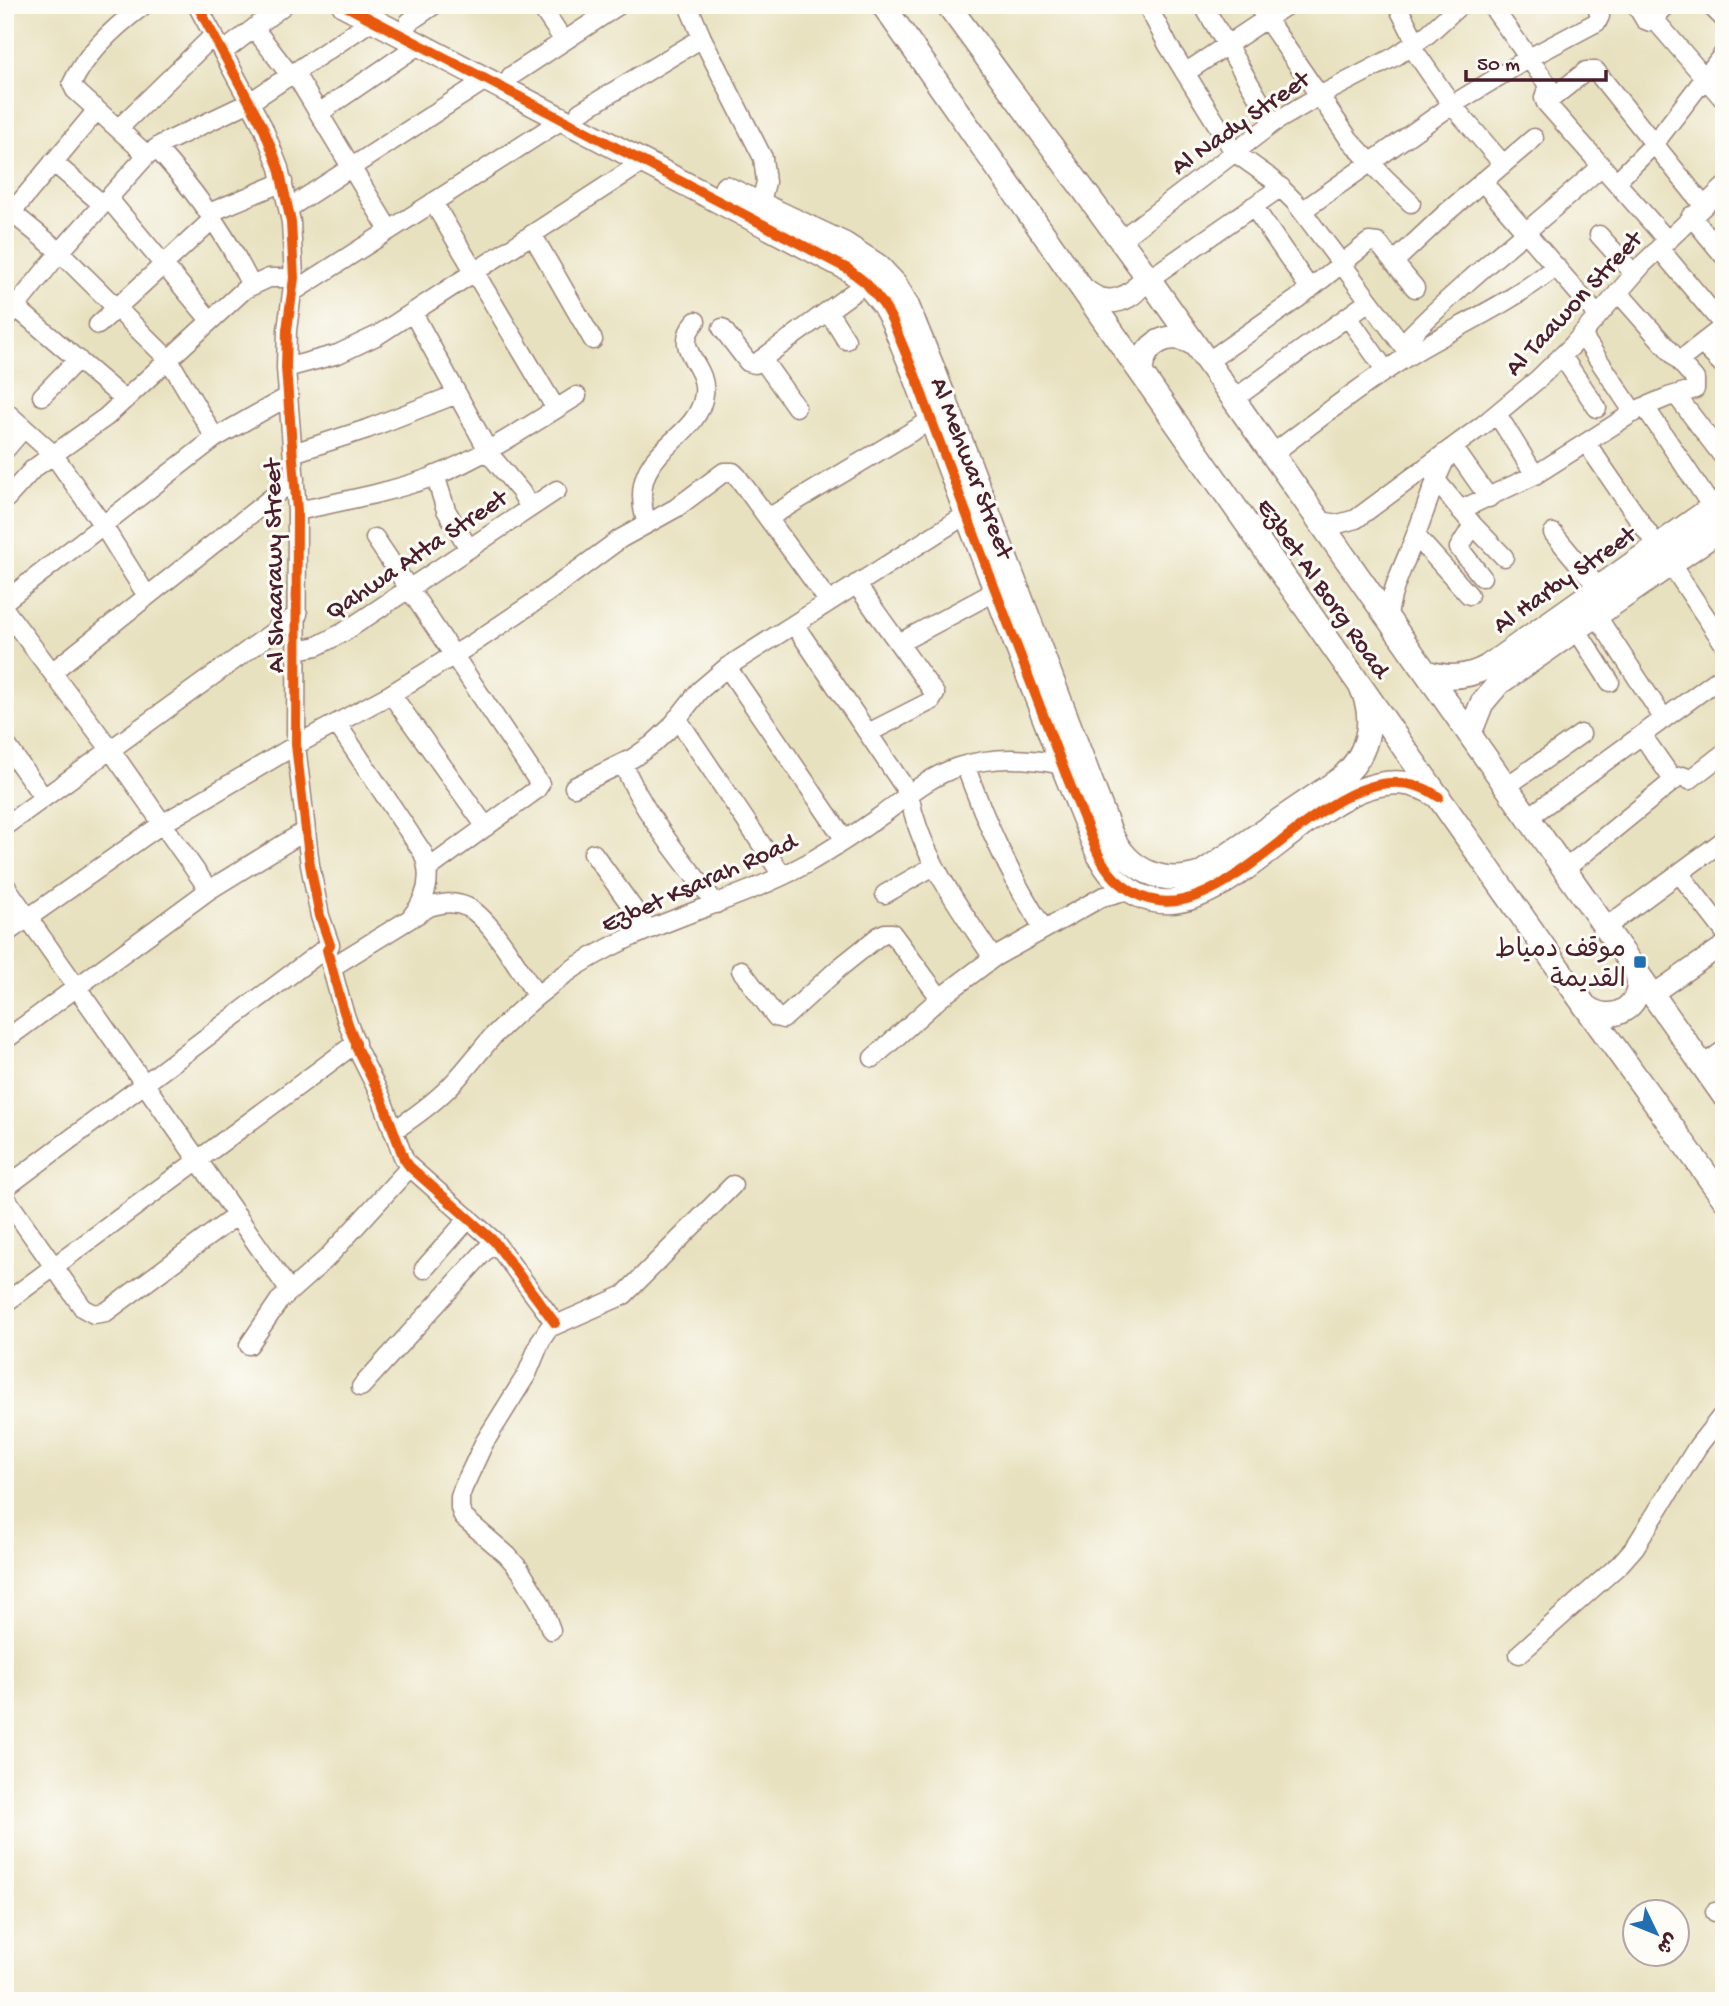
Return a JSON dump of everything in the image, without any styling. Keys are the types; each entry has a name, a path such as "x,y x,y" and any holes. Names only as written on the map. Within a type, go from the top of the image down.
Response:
{"street":[{"path":"144,5 121,23 100,45 73,81 75,90 118,129 152,152 211,216 251,285"},
{"name":"Al Shaarawy Street","path":"197,5 269,141 289,208 294,250 286,368 297,511 296,745 305,831 320,916 330,945 327,950 344,1014 356,1047 381,1097 399,1150 410,1167"},
{"path":"223,52 284,5"},
{"name":"Al Mehwar Street","path":"344,5 409,22 511,76 643,162 835,261 866,283 888,312 925,374 1111,834 1127,859 1143,871 1161,878 1181,879 1200,874 1351,782 1403,782 1425,788 1439,797"},
{"path":"409,22 434,5"},
{"path":"541,5 564,41"},
{"path":"511,76 619,5"},
{"path":"688,5 763,158 766,182 760,206"},
{"name":"Ezbet Al Borg Road","path":"883,5 1585,1006 1724,1199"},
{"name":"Ezbet Al Borg Road","path":"948,5 1148,277 1724,1096"},
{"path":"1147,5 1234,152 1254,164 1281,187 1302,211 1406,350"},
{"path":"1203,5 1273,123"},
{"path":"1185,73 1226,46 1261,12 1287,5"},
{"path":"1397,5 1414,44 1452,105 1503,164"},
{"name":"Al Nady Street","path":"1120,240 1273,123 1319,96 1365,74 1414,44 1460,5"},
{"path":"1491,5 1548,85 1544,96 1546,103 1616,182 1724,326 1679,361"},
{"path":"1302,211 1452,105 1529,58 1597,22 1600,16 1596,5"},
{"path":"1636,5 1645,20 1650,22 1667,5"},
{"path":"1710,5 1724,19"},
{"path":"1261,12 1344,132 1370,163 1411,203"},
{"path":"125,400 78,359 9,308 152,152 250,102 375,13"},
{"name":"Al Mehwar Street","path":"375,13 420,44 487,79 844,244 878,267 895,284 907,305 925,374 931,420 1062,765 1101,860 1112,876 1128,890 1147,898 1169,901 1190,899 1210,891 1351,782 1367,738 1369,716 1363,689"},
{"path":"1654,19 1724,100"},
{"path":"254,28 292,74 319,113 389,230"},
{"path":"118,129 214,35"},
{"path":"5,500 23,478 96,425 251,285 275,277 293,285 389,230 702,38"},
{"path":"319,113 420,44"},
{"path":"1616,182 1654,144 1724,53"},
{"path":"1546,103 1586,71 1595,71 1654,144 1724,257"},
{"path":"289,208 487,79"},
{"path":"97,110 8,210 60,252 169,359 215,438"},
{"path":"1394,262 1482,181 1534,138"},
{"path":"53,162 105,201 164,264 210,320"},
{"path":"286,368 349,350 378,335 643,162"},
{"path":"1272,454 1386,370 1475,274 1527,233 1602,166"},
{"path":"1482,181 1598,316"},
{"path":"98,325 211,216 283,182"},
{"path":"1084,291 1098,300 1120,300 1138,289 1148,277 1281,187"},
{"name":"Al Taawon Street","path":"1320,521 1338,524 1356,519 1497,414 1562,356 1634,274 1724,187"},
{"path":"433,202 556,409"},
{"path":"1253,206 1310,289"},
{"path":"532,234 593,340"},
{"path":"1599,235 1634,274"},
{"path":"1141,371 1147,351 1159,341 1174,337 1185,339 1201,353 1310,289 1374,241 1415,288"},
{"path":"1406,350 1514,298 1556,266"},
{"path":"723,328 750,363 755,364 866,283"},
{"path":"1460,510 1535,475 1640,410 1693,391 1697,384 1696,379 1618,292"},
{"path":"1234,399 1369,301"},
{"path":"828,311 846,340"},
{"path":"413,313 488,449 530,508"},
{"path":"1348,317 1386,370"},
{"path":"647,524 642,502 647,472 655,458 692,419 703,400 702,378 686,346 688,332 696,321"},
{"path":"1582,335 1720,511"},
{"path":"1702,344 1724,366"},
{"path":"1562,356 1597,408"},
{"path":"42,396 78,359"},
{"path":"762,359 796,407"},
{"path":"293,453 367,429 457,394"},
{"path":"1676,395 1724,458"},
{"path":"5,601 215,438 289,396"},
{"path":"297,511 394,489 435,475 488,449 577,396"},
{"path":"5,411 53,454 102,524 147,596"},
{"path":"1497,414 1535,475"},
{"path":"768,518 931,420"},
{"path":"5,450 24,428"},
{"path":"1587,444 1724,644"},
{"path":"1453,447 1489,498"},
{"name":"Al Taawon Street","path":"1388,617 1393,592 1435,479 1453,447"},
{"path":"5,934 162,824 454,656 536,601 620,539 676,508 727,471 735,474 829,602"},
{"path":"435,475 450,518 469,549"},
{"path":"52,672 295,479"},
{"path":"1435,479 1504,557"},
{"name":"Qahwa Atta Street","path":"298,650 336,638 557,490"},
{"name":"Al Harby Street","path":"1470,733 1479,709 1494,687 1576,629 1602,602 1720,511"},
{"path":"574,787 623,763 653,744 699,691 727,667 967,514"},
{"path":"1473,524 1460,544 1460,550 1482,577"},
{"path":"1553,533 1602,602 1664,719"},
{"path":"1416,536 1469,594"},
{"path":"375,538 539,782 539,788 428,869"},
{"path":"856,584 934,691 935,697 867,733"},
{"path":"899,643 996,592"},
{"name":"Al Harby Street","path":"1426,672 1454,677 1480,670 1602,602"},
{"path":"5,610 110,749 209,890"},
{"path":"5,826 298,614"},
{"path":"794,624 909,793 914,820 934,866 993,958"},
{"path":"1576,629 1610,682"},
{"path":"727,667 845,840"},
{"path":"1529,817 1724,675"},
{"path":"391,694 485,827"},
{"path":"677,719 782,876"},
{"path":"337,724 419,846 428,869 424,899 411,917"},
{"path":"1507,786 1581,734"},
{"path":"1642,735 1674,781"},
{"path":"5,743 43,797"},
{"path":"1565,869 1674,781 1681,776 1689,780 1724,753"},
{"name":"Ezbet Ksarah Road","path":"393,1131 419,1114 443,1093 504,1025 537,996 590,958 648,929 716,905 782,876 845,840 909,793 940,775 965,765 1009,758 1062,765"},
{"path":"623,763 636,793 653,821 716,905"},
{"path":"965,765 997,848 1018,889 1044,928"},
{"path":"5,1040 209,890 305,831"},
{"path":"1606,927 1724,840"},
{"path":"593,853 648,929"},
{"path":"885,894 934,866"},
{"path":"1679,873 1724,931"},
{"path":"5,885 289,1290"},
{"path":"873,1058 940,999 993,958 1110,893 1128,890"},
{"path":"332,967 411,917 439,904 449,903 468,907 483,920 537,996"},
{"path":"741,970 776,1017 783,1020 839,968 885,933 892,933 940,999"},
{"path":"237,1215 107,1312 94,1314 83,1308 6,1198 145,1083 330,945"},
{"path":"1653,994 1724,945"},
{"path":"1585,1006 1603,1015 1618,1014 1626,1009 1633,1002 1639,988 1635,969"},
{"path":"5,1303 356,1043"},
{"path":"1702,1066 1724,1050"},
{"path":"249,1345 265,1319 289,1290 326,1259 410,1167 494,1241 555,1323"},
{"path":"551,1630 541,1604 520,1570 507,1555 463,1517 460,1497 484,1443 527,1374 544,1333 555,1323 624,1295 733,1185"},
{"path":"424,1269 469,1218"},
{"path":"361,1387 494,1241"},
{"path":"1520,1654 1620,1564 1635,1547 1698,1446 1724,1413"}],"cycle path":[{"path":"197,5 263,127 279,168 291,222 294,278 287,330 286,368 297,511 296,745 310,865 320,916 330,945 327,950 336,986 356,1047 381,1097 404,1159 494,1241 555,1323"},
{"path":"344,5 848,269 866,283 892,320 1093,842 1101,860 1120,883 1158,901 1197,896 1237,874 1318,814 1358,791 1399,783 1439,797"}],"place":[{"name":"موقف دمياط القديمة","path":"1640,962"}]}
